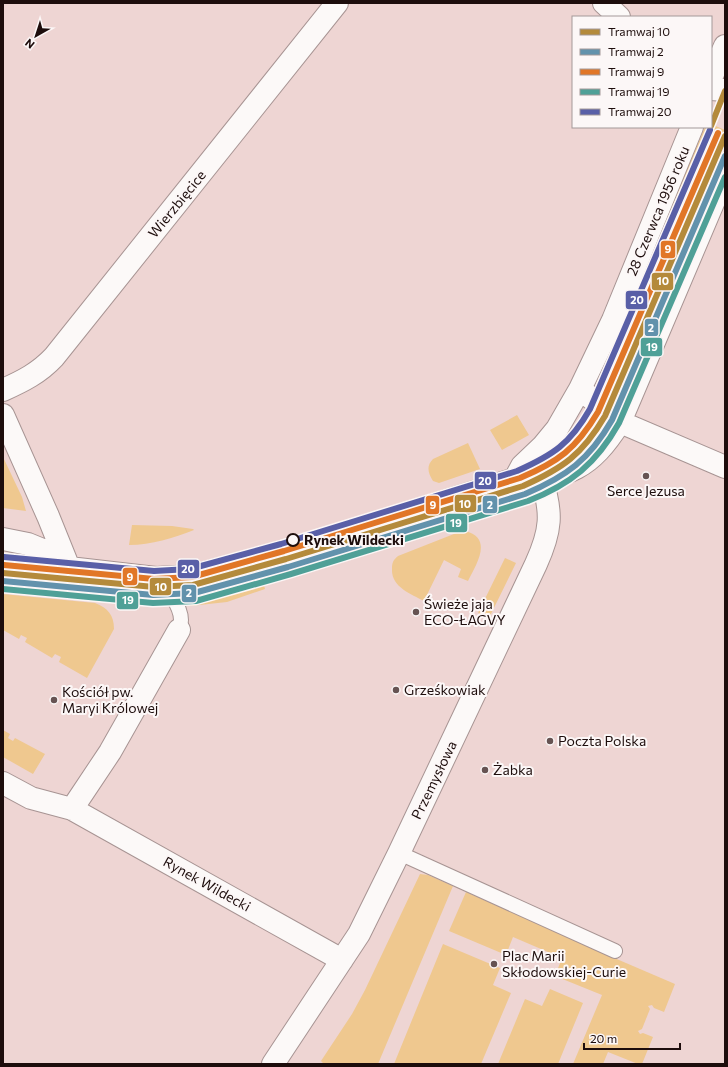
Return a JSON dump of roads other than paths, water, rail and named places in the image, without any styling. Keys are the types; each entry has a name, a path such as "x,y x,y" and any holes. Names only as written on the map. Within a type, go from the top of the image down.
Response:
{"street":[{"name":"Wierzbięcice","path":"3,390 33,376 54,358 337,3"},
{"path":"604,3 618,16"},
{"path":"712,76 725,46"},
{"path":"712,89 725,90"},
{"name":"28 Czerwca 1956 roku","path":"515,479 522,466 544,446 557,429 580,389 613,320 692,128"},
{"path":"3,571 36,574 51,573 69,568 156,578 194,576 270,556 515,479 541,478 568,473 585,463 603,446 620,422 725,175"},
{"path":"580,389 620,422 725,467"},
{"path":"3,415 48,516 69,568"},
{"name":"Przemysłowa","path":"273,1064 359,934 542,551 547,533 549,516 547,498 541,478"},
{"path":"3,539 28,544 45,551 69,568"},
{"path":"72,809 110,752 179,630"},
{"name":"Rynek Wildecki","path":"3,783 31,798 72,809 342,960"}],"lane":[{"path":"156,578 169,592 177,607 181,619 179,630"},
{"path":"399,853 615,951"}],"tram line":[{"name":"10","path":"712,124 725,91"},
{"name":"20","path":"4,557 154,571 190,569 281,544 517,471 551,454 568,440 583,421 590,409 710,130"},
{"name":"9","path":"4,565 154,579 192,577 284,551 520,478 556,460 582,436 598,412 718,133"},
{"name":"10","path":"3,573 154,587 193,585 286,559 523,486 549,473 579,451 597,429 605,416 725,136"},
{"name":"2","path":"3,581 153,595 194,593 288,567 525,494 565,473 576,465 595,446 612,420 725,156"},
{"name":"19","path":"3,589 153,603 196,601 291,574 528,501 570,480 601,450 619,423 725,177"}],"place":[{"name":"Serce Jezusa","path":"646,476"},
{"name":"Rynek Wildecki","path":"293,540"},
{"name":"Świeże jaja ECO-ŁAGVY","path":"416,612"},
{"name":"Grześkowiak","path":"396,690"},
{"name":"Kościół pw. Maryi Królowej","path":"54,700"},
{"name":"Poczta Polska","path":"550,741"},
{"name":"Żabka","path":"485,770"},
{"name":"Plac Marii Skłodowskiej-Curie","path":"494,964"}]}
